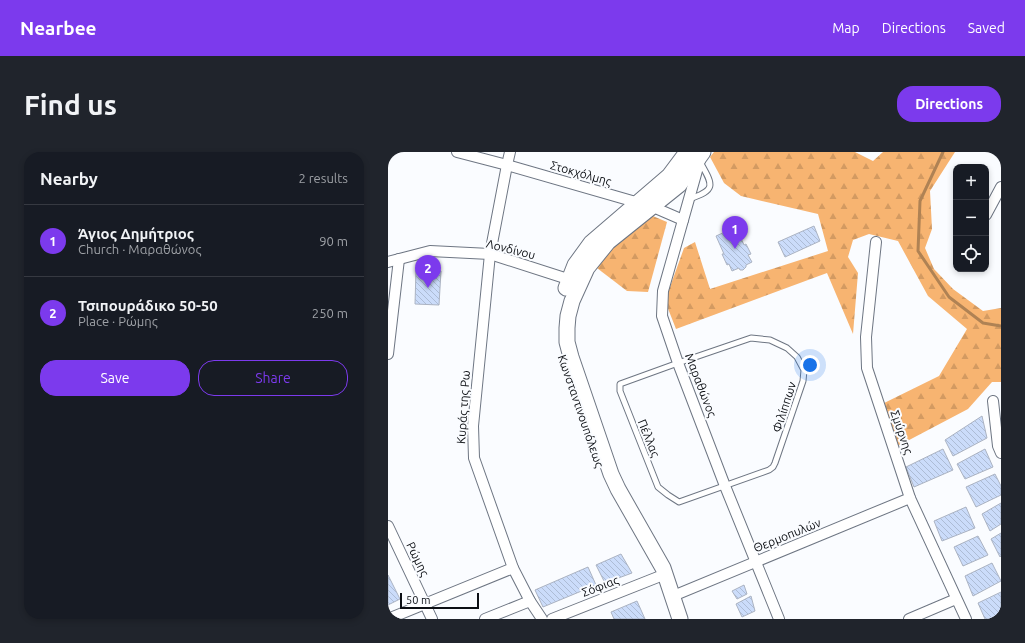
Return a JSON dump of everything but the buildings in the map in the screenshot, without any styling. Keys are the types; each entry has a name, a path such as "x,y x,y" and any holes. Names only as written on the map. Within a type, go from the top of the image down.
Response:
{"main road":[{"name":"Κωνσταντινουπόλεως","path":"680,619 663,568 611,474 571,357 567,342 567,328 572,301 575,265 591,243 669,176 695,156"},
{"name":"Κωνσταντινουπόλεως","path":"673,596 658,577 608,486 560,354 558,336 565,293 574,281 587,268 599,252 619,233 653,207 679,184 695,156"}],"street":[{"name":"Στοκχόλμης","path":"457,152 507,164 638,202 683,220"},
{"name":"Κυράς της Ρω","path":"510,152 490,254 473,426 474,458 513,568 530,601 542,619"},
{"name":"Μαραθώνος","path":"695,156 689,199 663,290 662,316 678,363 725,486 779,619"},
{"path":"989,209 1001,187"},
{"name":"Σμύρνης","path":"876,242 866,337 867,368 910,498 966,619"},
{"name":"Λονδίνου","path":"388,262 430,252 490,254 574,281"},
{"path":"388,354 399,259"},
{"path":"993,401 998,446 1001,453"},
{"name":"Θερμοπυλών","path":"673,596 910,498"},
{"name":"Ρώμης","path":"388,526 432,619"},
{"path":"388,619 513,568"},
{"name":"Σόφιας","path":"552,619 658,577"},
{"path":"909,619 956,599"},
{"path":"485,619 530,601"}],"lane":[{"path":"689,199 705,193 709,190 711,185 709,178 695,156"},
{"name":"Φιλίππων","path":"678,363 751,338 770,340 787,348 797,358 804,370 803,381 773,467 725,486"},
{"name":"Πέλλας","path":"678,363 626,381 620,384 620,391 658,487 668,496 679,502 725,486"}],"green space":[{"path":"714,152 855,152 873,161 883,152 955,152 930,191 932,229 925,248 934,269 953,289 983,311 1001,308 1001,382 992,382 968,409 894,448 876,407 939,376 967,329 928,296 898,241 869,234 853,240 848,257 858,273 853,334 827,273 676,329 665,301 684,248 695,242 710,289 828,251 818,214 741,196 724,183 710,157"},
{"path":"648,214 667,222 648,292 627,291 593,265"}],"waterway":[{"path":"943,152 920,201 918,251 949,297 983,323 1001,326"}],"place":[{"name":"Άγιος Δημήτριος","path":"735,249"},
{"name":"Τσιπουράδικο 50-50","path":"428,288"}]}
